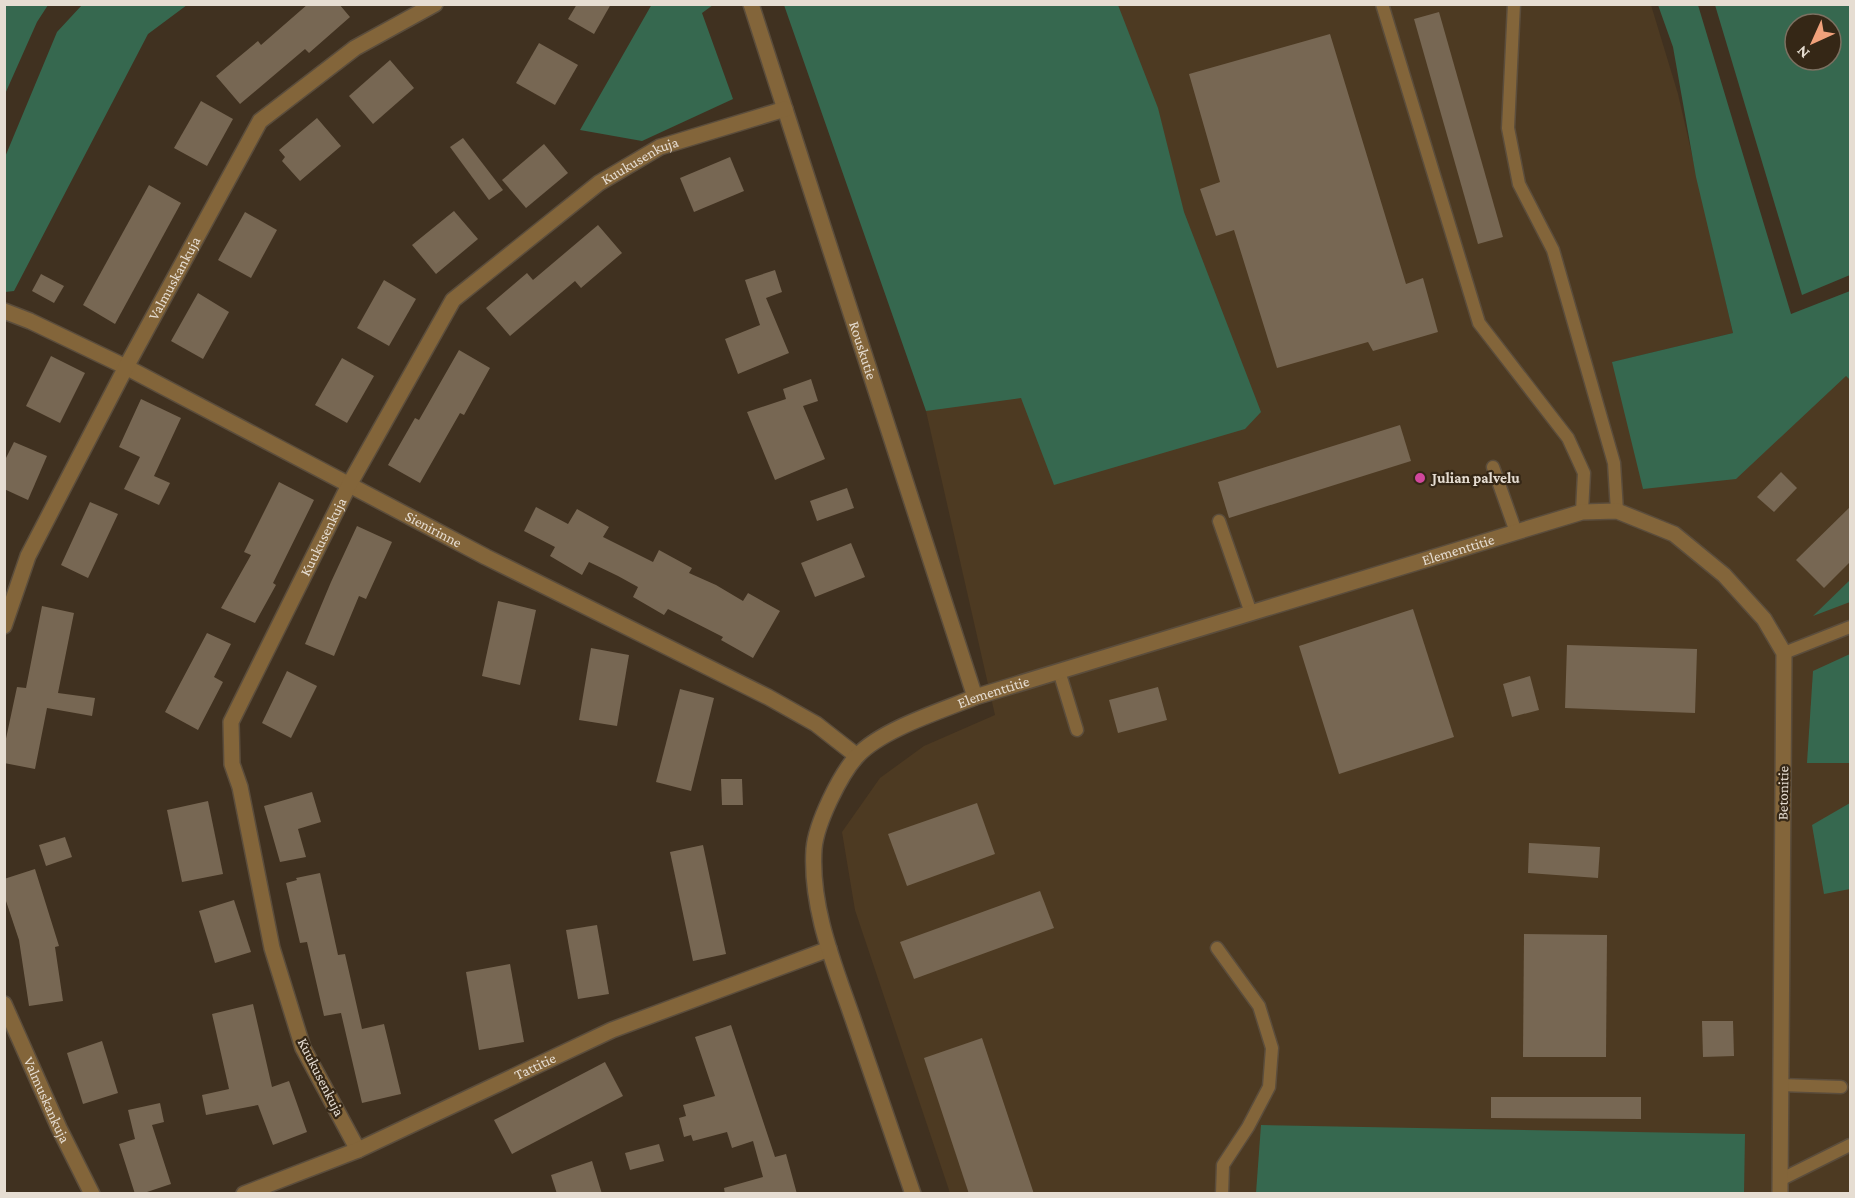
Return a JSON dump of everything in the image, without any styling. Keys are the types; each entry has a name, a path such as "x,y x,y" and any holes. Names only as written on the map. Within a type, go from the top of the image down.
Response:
{"street":[{"name":"Valmuskankuja","path":"4,626 28,556 126,367 260,121 355,48 435,4"},
{"name":"Rouskutie","path":"751,4 975,697"},
{"name":"Kuukusenkuja","path":"358,1150 303,1048 272,948 240,787 232,764 231,722 349,485 453,300 599,183 660,147 785,109"},
{"name":"Sienirinne","path":"4,311 126,367 497,562 768,697 816,724 857,756"},
{"path":"1582,512 1617,510 1674,534 1724,575 1764,619 1784,654"},
{"name":"Elementtitie","path":"912,1194 829,949 814,890 814,847 823,814 857,756 882,736 975,697 1582,512"},
{"name":"Betonitie","path":"1780,1187 1784,654"},
{"name":"Tattitie","path":"244,1194 358,1150 612,1030 829,949"},
{"name":"Valmuskankuja","path":"4,1004 59,1128 92,1194"}],"lane":[{"path":"1382,4 1479,323 1568,438 1584,473 1582,512"},
{"path":"1514,4 1508,128 1519,184 1553,250 1614,463 1617,510"},
{"path":"1493,468 1516,532"},
{"path":"1220,521 1251,613"},
{"path":"1784,654 1851,627"},
{"path":"1059,671 1077,730"},
{"path":"1216,948 1259,1006 1272,1048 1269,1088 1248,1127 1223,1165 1222,1194"},
{"path":"1780,1085 1841,1087"},
{"path":"1780,1187 1851,1145"}],"shaded area":[{"path":"946,5 1651,5 1678,94 1733,333 1613,362 1846,376 1850,380 1850,1193 950,1193 855,910 842,832 880,778 924,746 995,715 926,411 1058,357"}],"green space":[{"path":"5,4 48,5 37,22 5,94"},
{"path":"652,4 713,5 702,13 733,99 642,141 580,130"},
{"path":"82,5 187,5 148,34 14,291 5,292 5,157 57,32"},
{"path":"784,5 1118,5 1158,108 1184,212 1261,412 1245,429 1054,485 1021,398 926,411"},
{"path":"1658,5 1698,5 1791,314 1850,291 1850,380 1846,376 1736,479 1643,489 1612,362 1733,333 1696,177 1673,47"},
{"path":"1715,5 1850,5 1850,275 1802,295"},
{"path":"1850,580 1850,602 1813,616"},
{"path":"1850,654 1850,763 1807,763 1813,671"},
{"path":"1850,803 1850,889 1824,894 1812,825"},
{"path":"1261,1125 1745,1134 1744,1193 1256,1193"}],"building":[{"path":"308,4 339,4 350,17 309,53 305,49 240,104 216,76 258,41 261,45"},
{"path":"577,4 611,4 594,34 568,19"},
{"path":"1439,12 1503,237 1478,244 1414,19"},
{"path":"1330,34 1406,284 1423,278 1438,332 1373,351 1368,342 1277,368 1234,230 1216,236 1200,189 1220,182 1189,74"},
{"path":"539,43 578,65 555,105 516,83"},
{"path":"390,60 414,88 373,124 349,96"},
{"path":"201,101 233,119 207,166 174,148"},
{"path":"317,118 341,146 300,181 282,161 285,157 279,150"},
{"path":"463,138 503,190 489,200 450,147"},
{"path":"544,144 568,173 526,208 502,180"},
{"path":"730,157 744,191 694,212 680,178"},
{"path":"149,185 181,203 115,324 83,305"},
{"path":"454,211 478,239 436,274 412,245"},
{"path":"245,212 277,230 251,278 218,260"},
{"path":"598,225 622,253 581,288 575,281 510,336 486,308 527,273 533,280"},
{"path":"775,270 782,292 766,298 789,353 738,374 725,339 760,325 745,280"},
{"path":"41,274 64,286 54,303 32,291"},
{"path":"384,280 416,299 389,346 357,328"},
{"path":"198,293 229,312 203,359 171,341"},
{"path":"459,350 490,368 464,415 460,413 420,483 388,465 415,418 419,420"},
{"path":"51,356 85,373 60,423 26,406"},
{"path":"342,358 374,376 347,423 315,405"},
{"path":"811,379 818,401 803,406 825,459 775,480 747,412 786,399 783,389"},
{"path":"141,399 181,418 154,476 170,483 159,505 124,489 140,457 119,447"},
{"path":"1400,425 1411,461 1229,518 1218,482"},
{"path":"14,442 47,456 28,500 4,489 4,462"},
{"path":"1781,472 1797,488 1774,512 1757,497"},
{"path":"279,482 314,500 273,583 276,585 255,623 221,608 251,555 244,552"},
{"path":"847,488 854,508 817,521 810,501"},
{"path":"90,502 118,514 88,578 61,565"},
{"path":"1851,506 1851,561 1824,588 1796,560"},
{"path":"536,507 568,524 577,509 609,527 603,537 653,562 659,550 692,568 689,573 743,601 748,593 780,611 753,658 721,640 723,637 668,609 664,615 633,597 638,587 618,576 589,562 582,575 550,556 555,547 524,531"},
{"path":"357,526 392,542 366,599 359,596 334,656 305,644"},
{"path":"851,543 865,577 815,597 801,563"},
{"path":"498,601 536,610 520,685 482,676"},
{"path":"42,606 74,613 58,693 95,698 92,716 47,708 35,769 4,763 4,748 17,687 26,688"},
{"path":"1413,609 1454,737 1339,774 1299,646"},
{"path":"207,633 231,644 214,677 223,682 198,730 165,712"},
{"path":"1567,645 1697,649 1695,713 1565,708"},
{"path":"591,648 629,655 617,726 579,720"},
{"path":"287,671 317,686 291,738 262,723"},
{"path":"1530,676 1539,710 1512,717 1503,684"},
{"path":"1158,687 1167,720 1118,733 1109,700"},
{"path":"680,689 714,698 691,791 656,782"},
{"path":"721,779 742,779 743,805 722,805"},
{"path":"312,792 321,822 298,829 306,857 280,862 264,806"},
{"path":"208,801 223,874 182,882 167,810"},
{"path":"977,803 995,854 907,886 888,834"},
{"path":"65,837 72,857 46,866 39,845"},
{"path":"1529,843 1600,847 1598,878 1528,873"},
{"path":"703,845 726,954 693,961 670,852"},
{"path":"35,869 59,946 55,947 63,1001 29,1006 19,940 4,895 4,879"},
{"path":"320,873 338,955 345,954 362,1029 384,1024 401,1094 362,1103 341,1013 324,1016 307,942 300,943 286,883 297,880 296,878"},
{"path":"1040,891 1054,928 914,979 900,942"},
{"path":"234,900 251,952 215,963 199,911"},
{"path":"597,925 609,994 578,999 566,930"},
{"path":"1524,934 1607,935 1606,1057 1523,1057"},
{"path":"510,964 524,1042 479,1050 466,972"},
{"path":"253,1004 272,1087 289,1081 307,1132 273,1145 258,1105 206,1115 202,1095 229,1089 212,1014"},
{"path":"1702,1021 1733,1021 1734,1056 1703,1057"},
{"path":"731,1025 775,1157 786,1154 797,1194 725,1194 724,1188 763,1177 753,1141 732,1148 727,1132 693,1141 691,1135 684,1137 679,1118 686,1116 683,1105 715,1096 695,1037"},
{"path":"982,1038 1034,1194 969,1194 924,1058"},
{"path":"102,1041 118,1093 83,1104 67,1053"},
{"path":"605,1062 623,1096 512,1154 494,1120"},
{"path":"1491,1097 1641,1097 1641,1119 1491,1118"},
{"path":"160,1103 164,1122 152,1125 171,1184 135,1194 119,1144 135,1139 128,1110"},
{"path":"659,1144 664,1161 630,1170 625,1153"},
{"path":"592,1161 602,1194 557,1194 551,1175"}],"place":[{"name":"Julian palvelu","path":"1420,478"}]}
